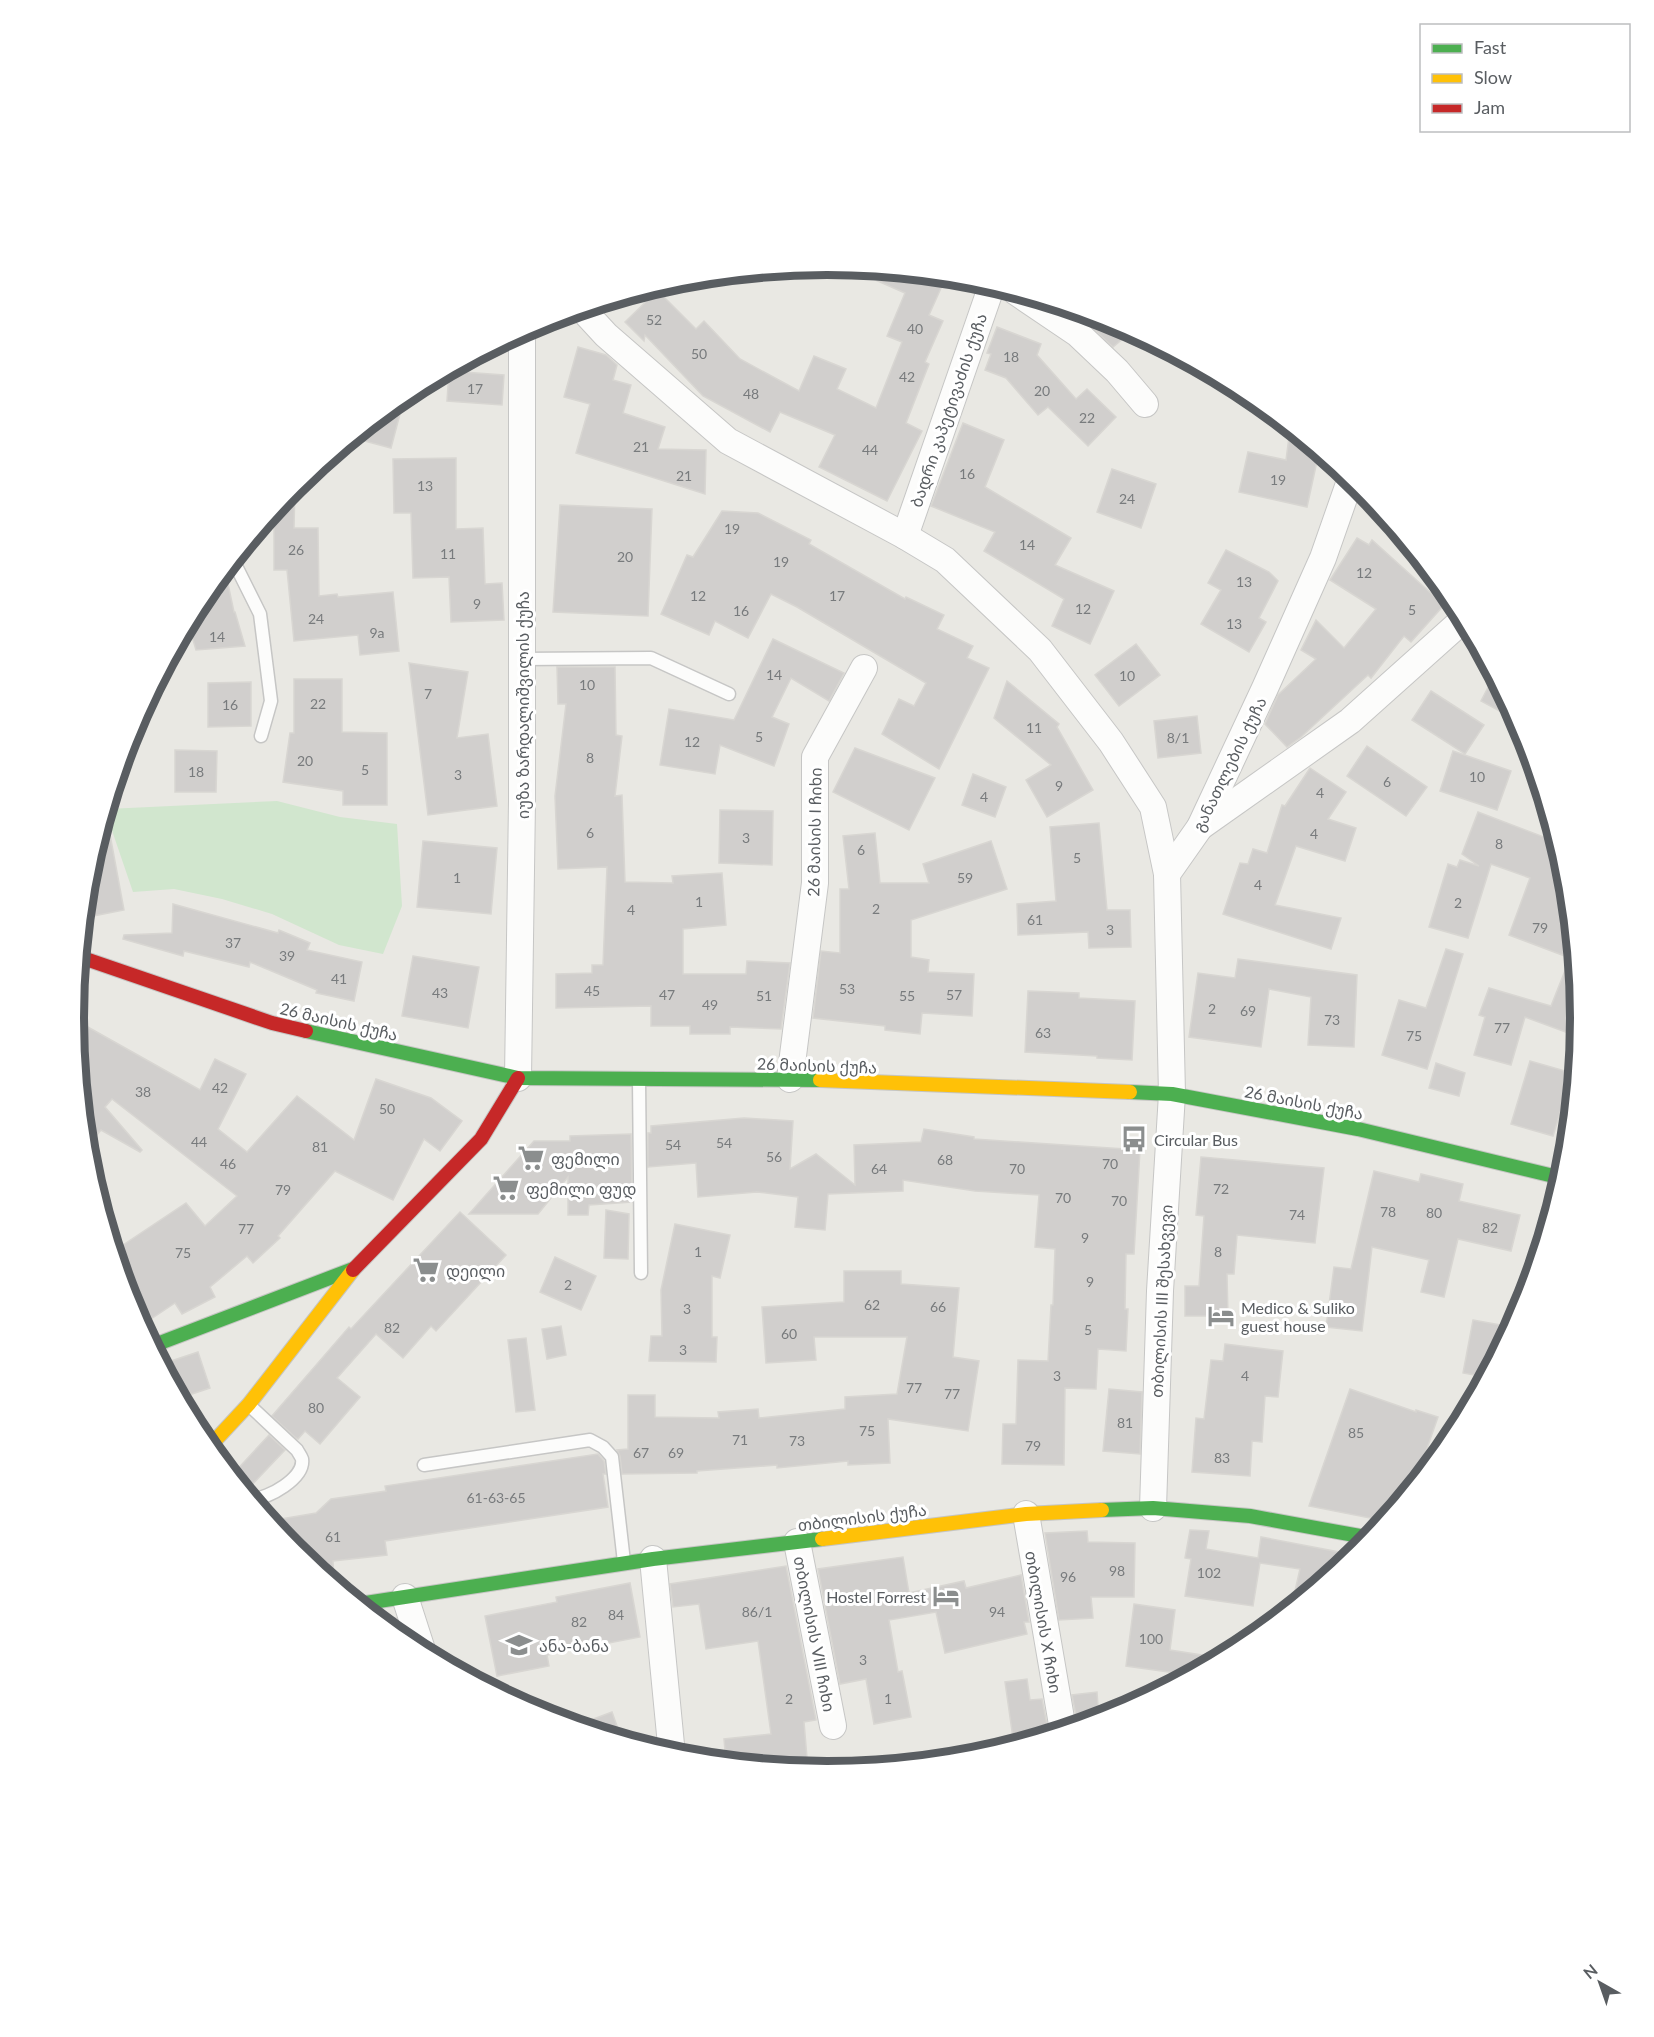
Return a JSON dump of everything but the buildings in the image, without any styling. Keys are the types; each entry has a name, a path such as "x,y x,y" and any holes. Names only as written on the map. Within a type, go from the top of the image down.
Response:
{"street":[{"name":"ბადრი კაპეტივაძის ქუჩა","path":"905,536 989,294"},
{"path":"1037,306 1078,334 1118,371 1145,404"},
{"path":"588,315 606,335 728,441 905,536 945,560 1040,650 1111,742 1153,807 1167,874 1172,1094"},
{"name":"იუზა ზარდალიშვილის ქუჩა","path":"518,1078 522,801 522,341"},
{"name":"განათლების ქუჩა","path":"1167,874 1200,827 1323,558 1347,489"},
{"path":"1200,827 1350,721 1457,625"},
{"name":"26 მაისის I ჩიხი","path":"790,1079 815,883 815,757 864,668"},
{"name":"26 მაისის ქუჩა","path":"87,959 272,1023 518,1078 790,1079 1172,1094 1358,1129 1553,1176"},
{"path":"216,1440 249,1404 355,1268 481,1139 518,1078"},
{"name":"თბილისის III შესახვევი","path":"1154,1508 1160,1291 1172,1094"},
{"path":"159,1343 355,1268"},
{"name":"თბილისის ქუჩა","path":"368,1603 653,1559 1026,1514 1154,1508 1250,1516 1360,1536"},
{"name":"თბილისის X ჩიხი","path":"1026,1514 1062,1723"},
{"name":"თბილისის VIII ჩიხი","path":"798,1542 833,1726"},
{"path":"653,1559 671,1744"},
{"path":"405,1597 418,1639"}],"lane":[{"path":"237,568 260,614 271,701 261,736"},
{"path":"522,659 651,658 729,694"},
{"path":"639,1079 641,1273"},
{"path":"249,1404 297,1450 302,1458 301,1467 285,1486 261,1499"},
{"path":"424,1465 590,1440 603,1447 612,1457 624,1564"}],"green space":[{"path":"277,801 340,817 397,824 402,906 383,954 339,945 272,914 222,899 174,889 133,892 110,824 114,809"}],"traffic: fast":[{"path":"306,1031 518,1078 820,1080"},
{"path":"1130,1092 1172,1094 1358,1129 1553,1176"},
{"path":"159,1343 353,1269"},
{"path":"1102,1510 1153,1508 1250,1516 1360,1536"},
{"path":"368,1603 653,1559 822,1539"}],"traffic: slow":[{"path":"820,1080 1130,1092"},
{"path":"216,1440 249,1404 353,1270"},
{"path":"822,1539 1026,1514 1102,1510"}],"traffic: jam":[{"path":"87,959 272,1023 306,1031"},
{"path":"353,1270 481,1139 518,1078"}],"place":[{"name":"Circular Bus","path":"1134,1139"},
{"name":"ფემილი","path":"531,1158"},
{"name":"ფემილი ფუდ","path":"506,1188"},
{"name":"დეილი","path":"426,1270"},
{"name":"Medico & Suliko guest house","path":"1221,1316"},
{"name":"Hostel Forrest","path":"946,1596"},
{"name":"ანა-ბანა","path":"519,1645"}]}
